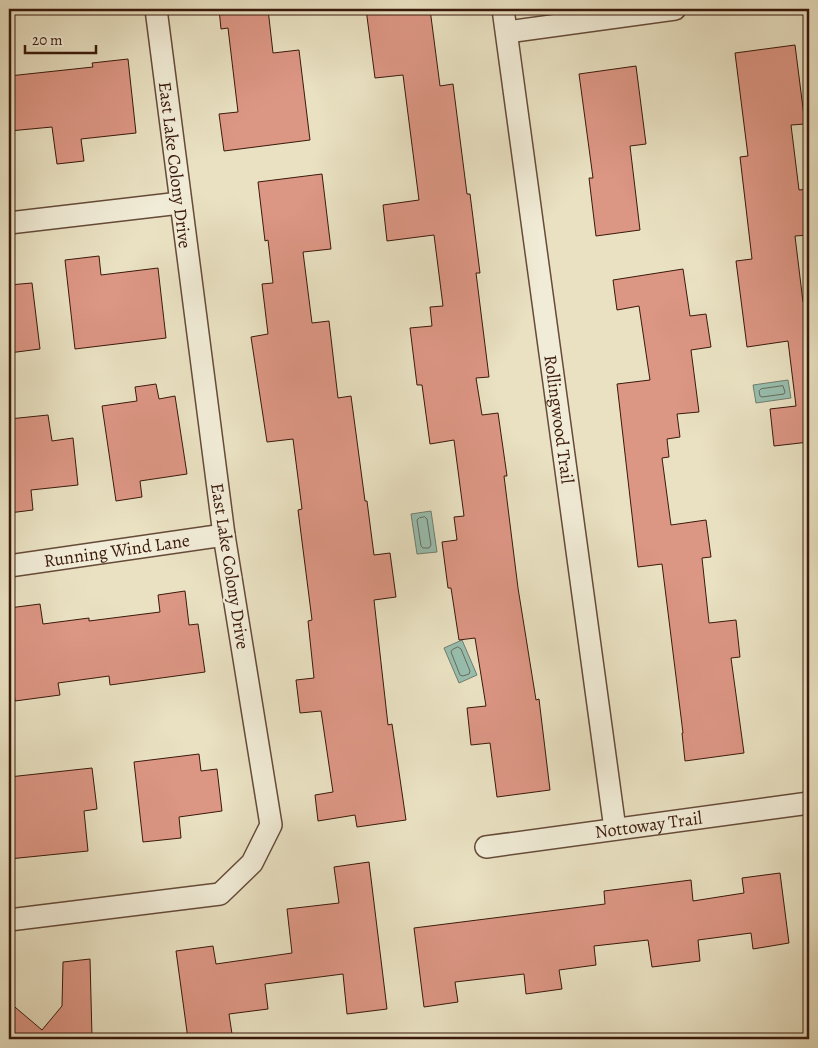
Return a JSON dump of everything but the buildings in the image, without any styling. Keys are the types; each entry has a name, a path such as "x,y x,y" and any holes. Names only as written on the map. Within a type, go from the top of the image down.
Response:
{"street":[{"name":"East Lake Colony Drive","path":"9,920 220,894 252,863 271,825 224,535 156,9"},
{"name":"Rollingwood Trail","path":"503,9 615,829"},
{"path":"507,32 675,9"},
{"path":"9,223 180,203"},
{"name":"Running Wind Lane","path":"9,566 224,535"},
{"name":"Nottoway Trail","path":"486,847 809,803"}],"water":[{"path":"788,380 791,398 756,403 753,385"},
{"path":"431,511 437,552 417,554 411,514"},
{"path":"462,640 477,675 459,683 444,648"}]}
